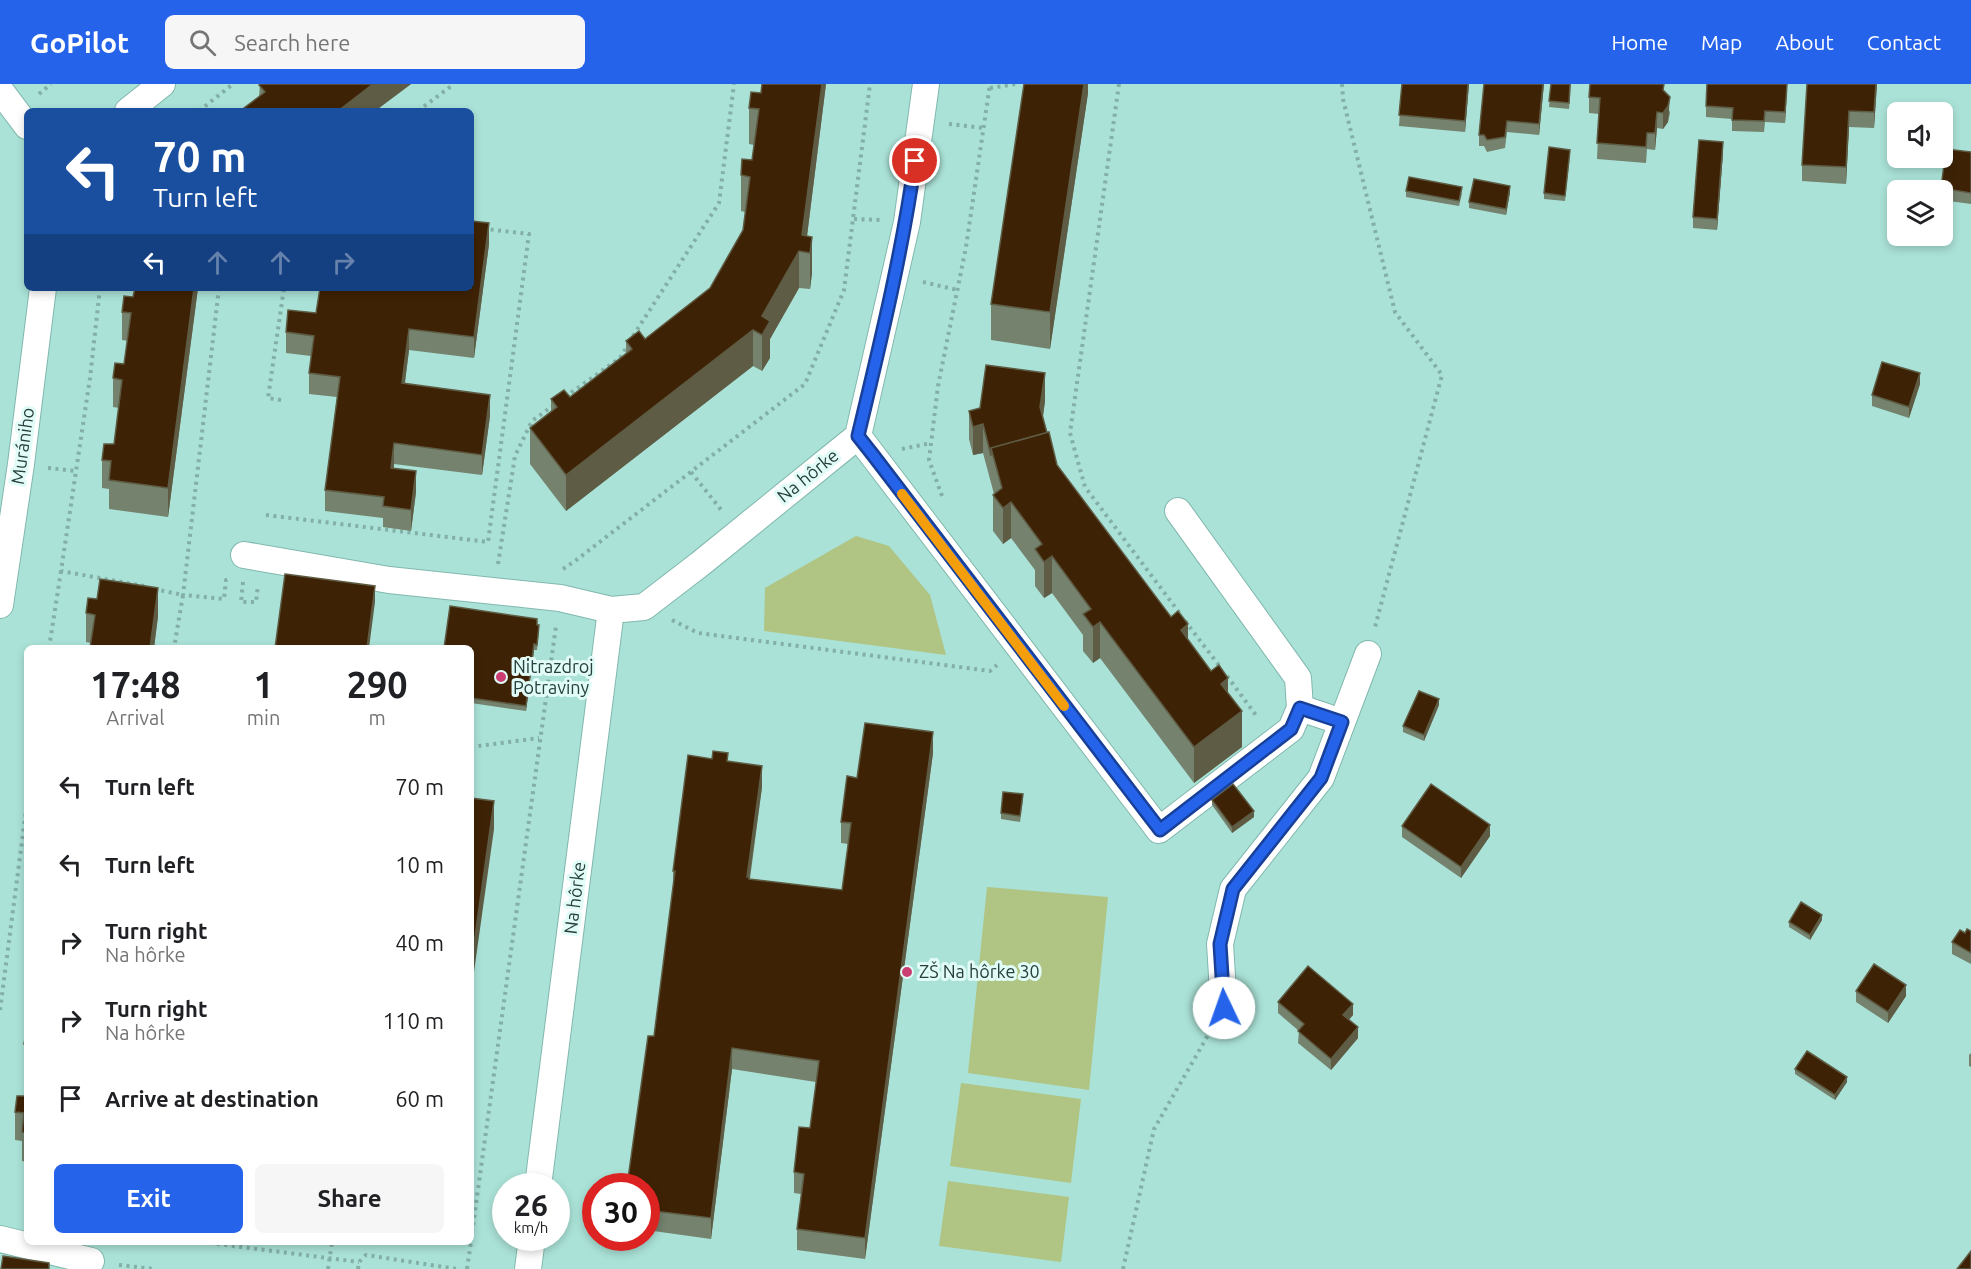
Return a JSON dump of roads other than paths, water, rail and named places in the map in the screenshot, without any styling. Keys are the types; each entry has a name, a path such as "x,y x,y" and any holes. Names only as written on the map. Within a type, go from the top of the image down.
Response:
{"street":[{"path":"132,108 162,84"},
{"path":"927,84 907,222 858,436 1160,830 1291,729 1300,708 1298,678 1178,511"},
{"path":"0,90 24,122"},
{"name":"Murániho","path":"0,605 21,464 43,291"},
{"name":"Na hôrke","path":"540,1173 611,610 644,607 858,436"},
{"path":"252,556 389,580 560,598 611,610"},
{"path":"1224,1008 1220,944 1233,889 1321,778 1368,654"},
{"path":"1300,708 1342,722"},
{"path":"0,1239 24,1245"},
{"path":"25,1245 91,1261"},
{"path":"528,1269 530,1251"}],"place":[{"name":"Nitrazdroj Potraviny","path":"501,677"},
{"name":"ZŠ Na hôrke 30","path":"907,972"}]}
